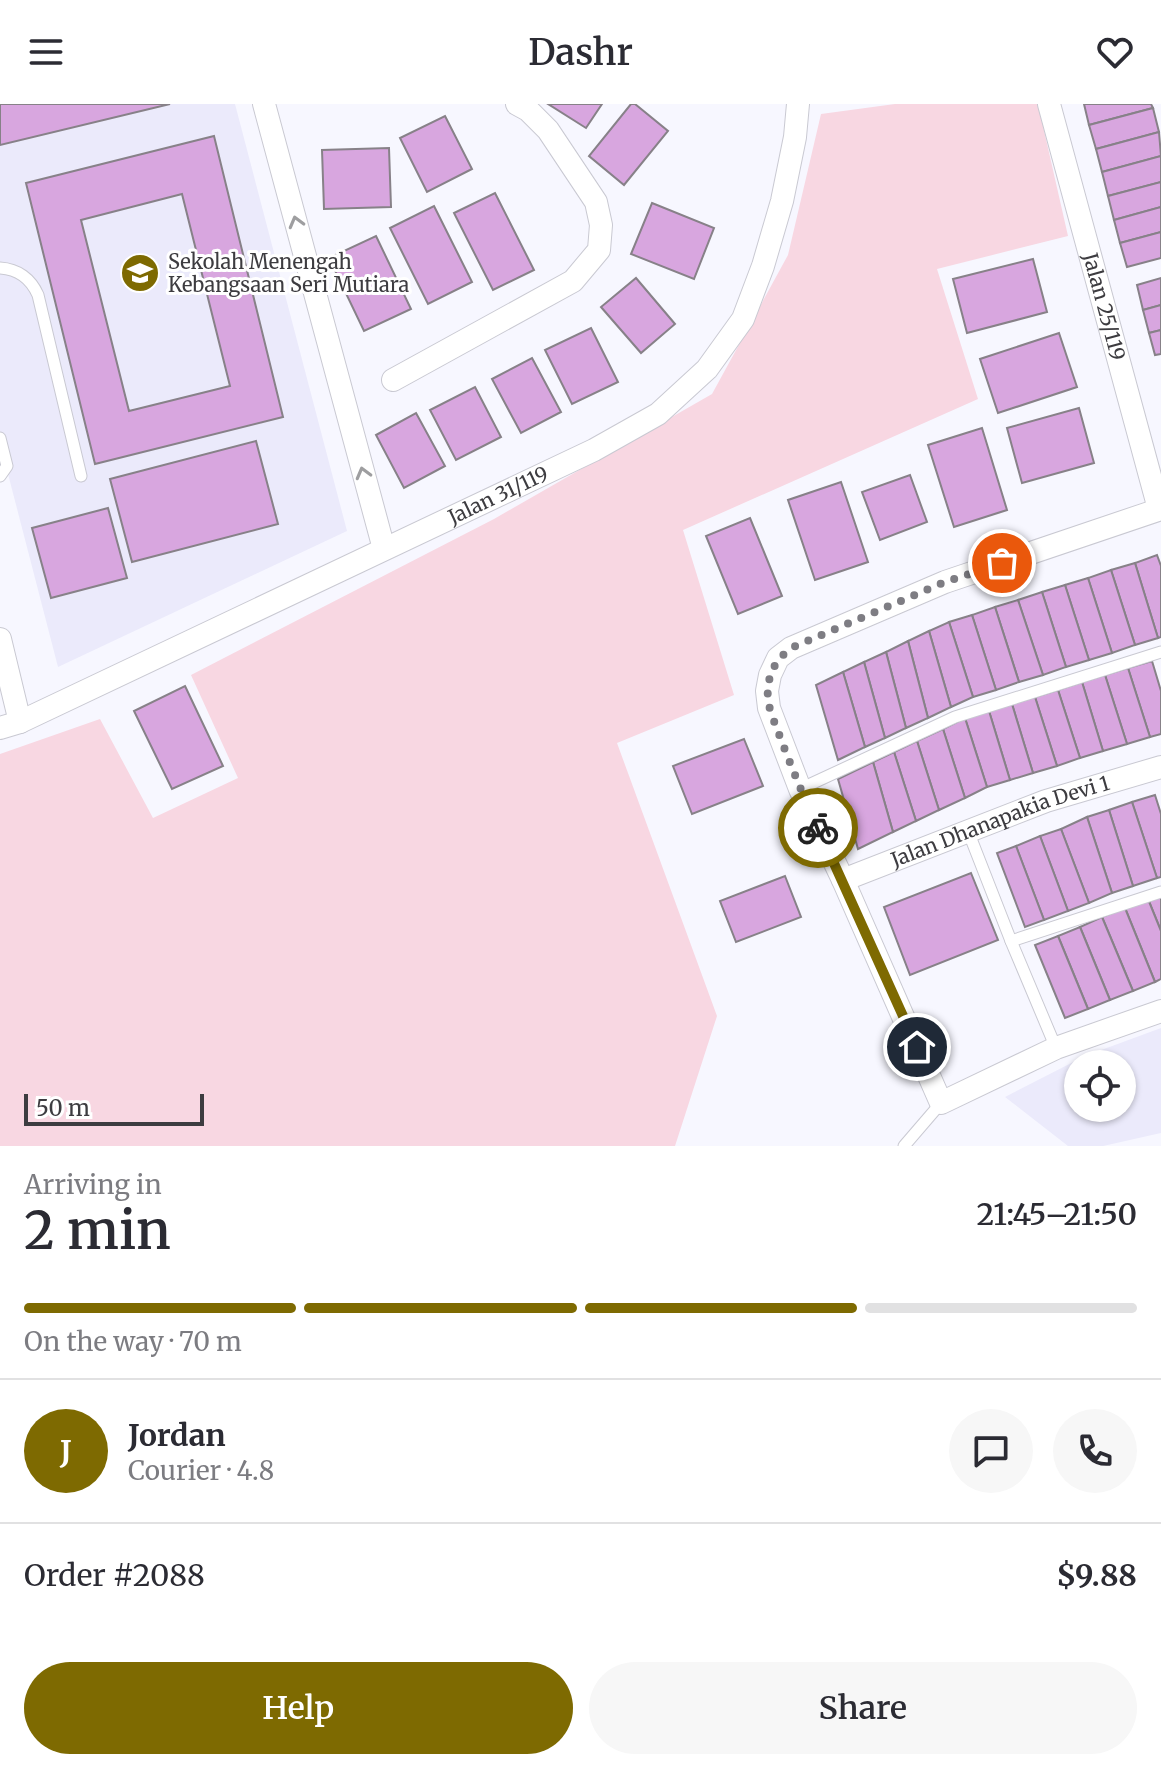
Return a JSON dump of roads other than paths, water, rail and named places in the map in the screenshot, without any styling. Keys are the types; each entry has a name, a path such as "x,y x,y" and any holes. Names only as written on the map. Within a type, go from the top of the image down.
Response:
{"street":[{"path":"264,104 384,549"},
{"path":"393,380 573,281 599,250 601,225 596,202 548,130 528,110 517,104"},
{"name":"Jalan 31/119","path":"0,639 10,725 594,450 658,414 707,369 743,319 782,201 795,137 798,104"},
{"name":"Jalan 25/119","path":"1049,104 1160,509"},
{"path":"1160,509 945,582 791,648 778,658 767,691 769,708 800,789 941,1103 1056,1048 1161,1011"},
{"name":"Jalan Dhanapakia Devi 1","path":"843,880 1046,801 1161,767"}],"lane":[{"path":"0,268 19,272 33,283 38,295 81,476"},
{"path":"0,438 7,466 0,476"},
{"path":"800,789 955,717 1161,652"},
{"path":"968,831 1056,1048"},
{"path":"1011,941 1161,892"},
{"path":"904,1146 941,1103"}],"place":[{"name":"Sekolah Menengah Kebangsaan Seri Mutiara","path":"140,273"}]}
